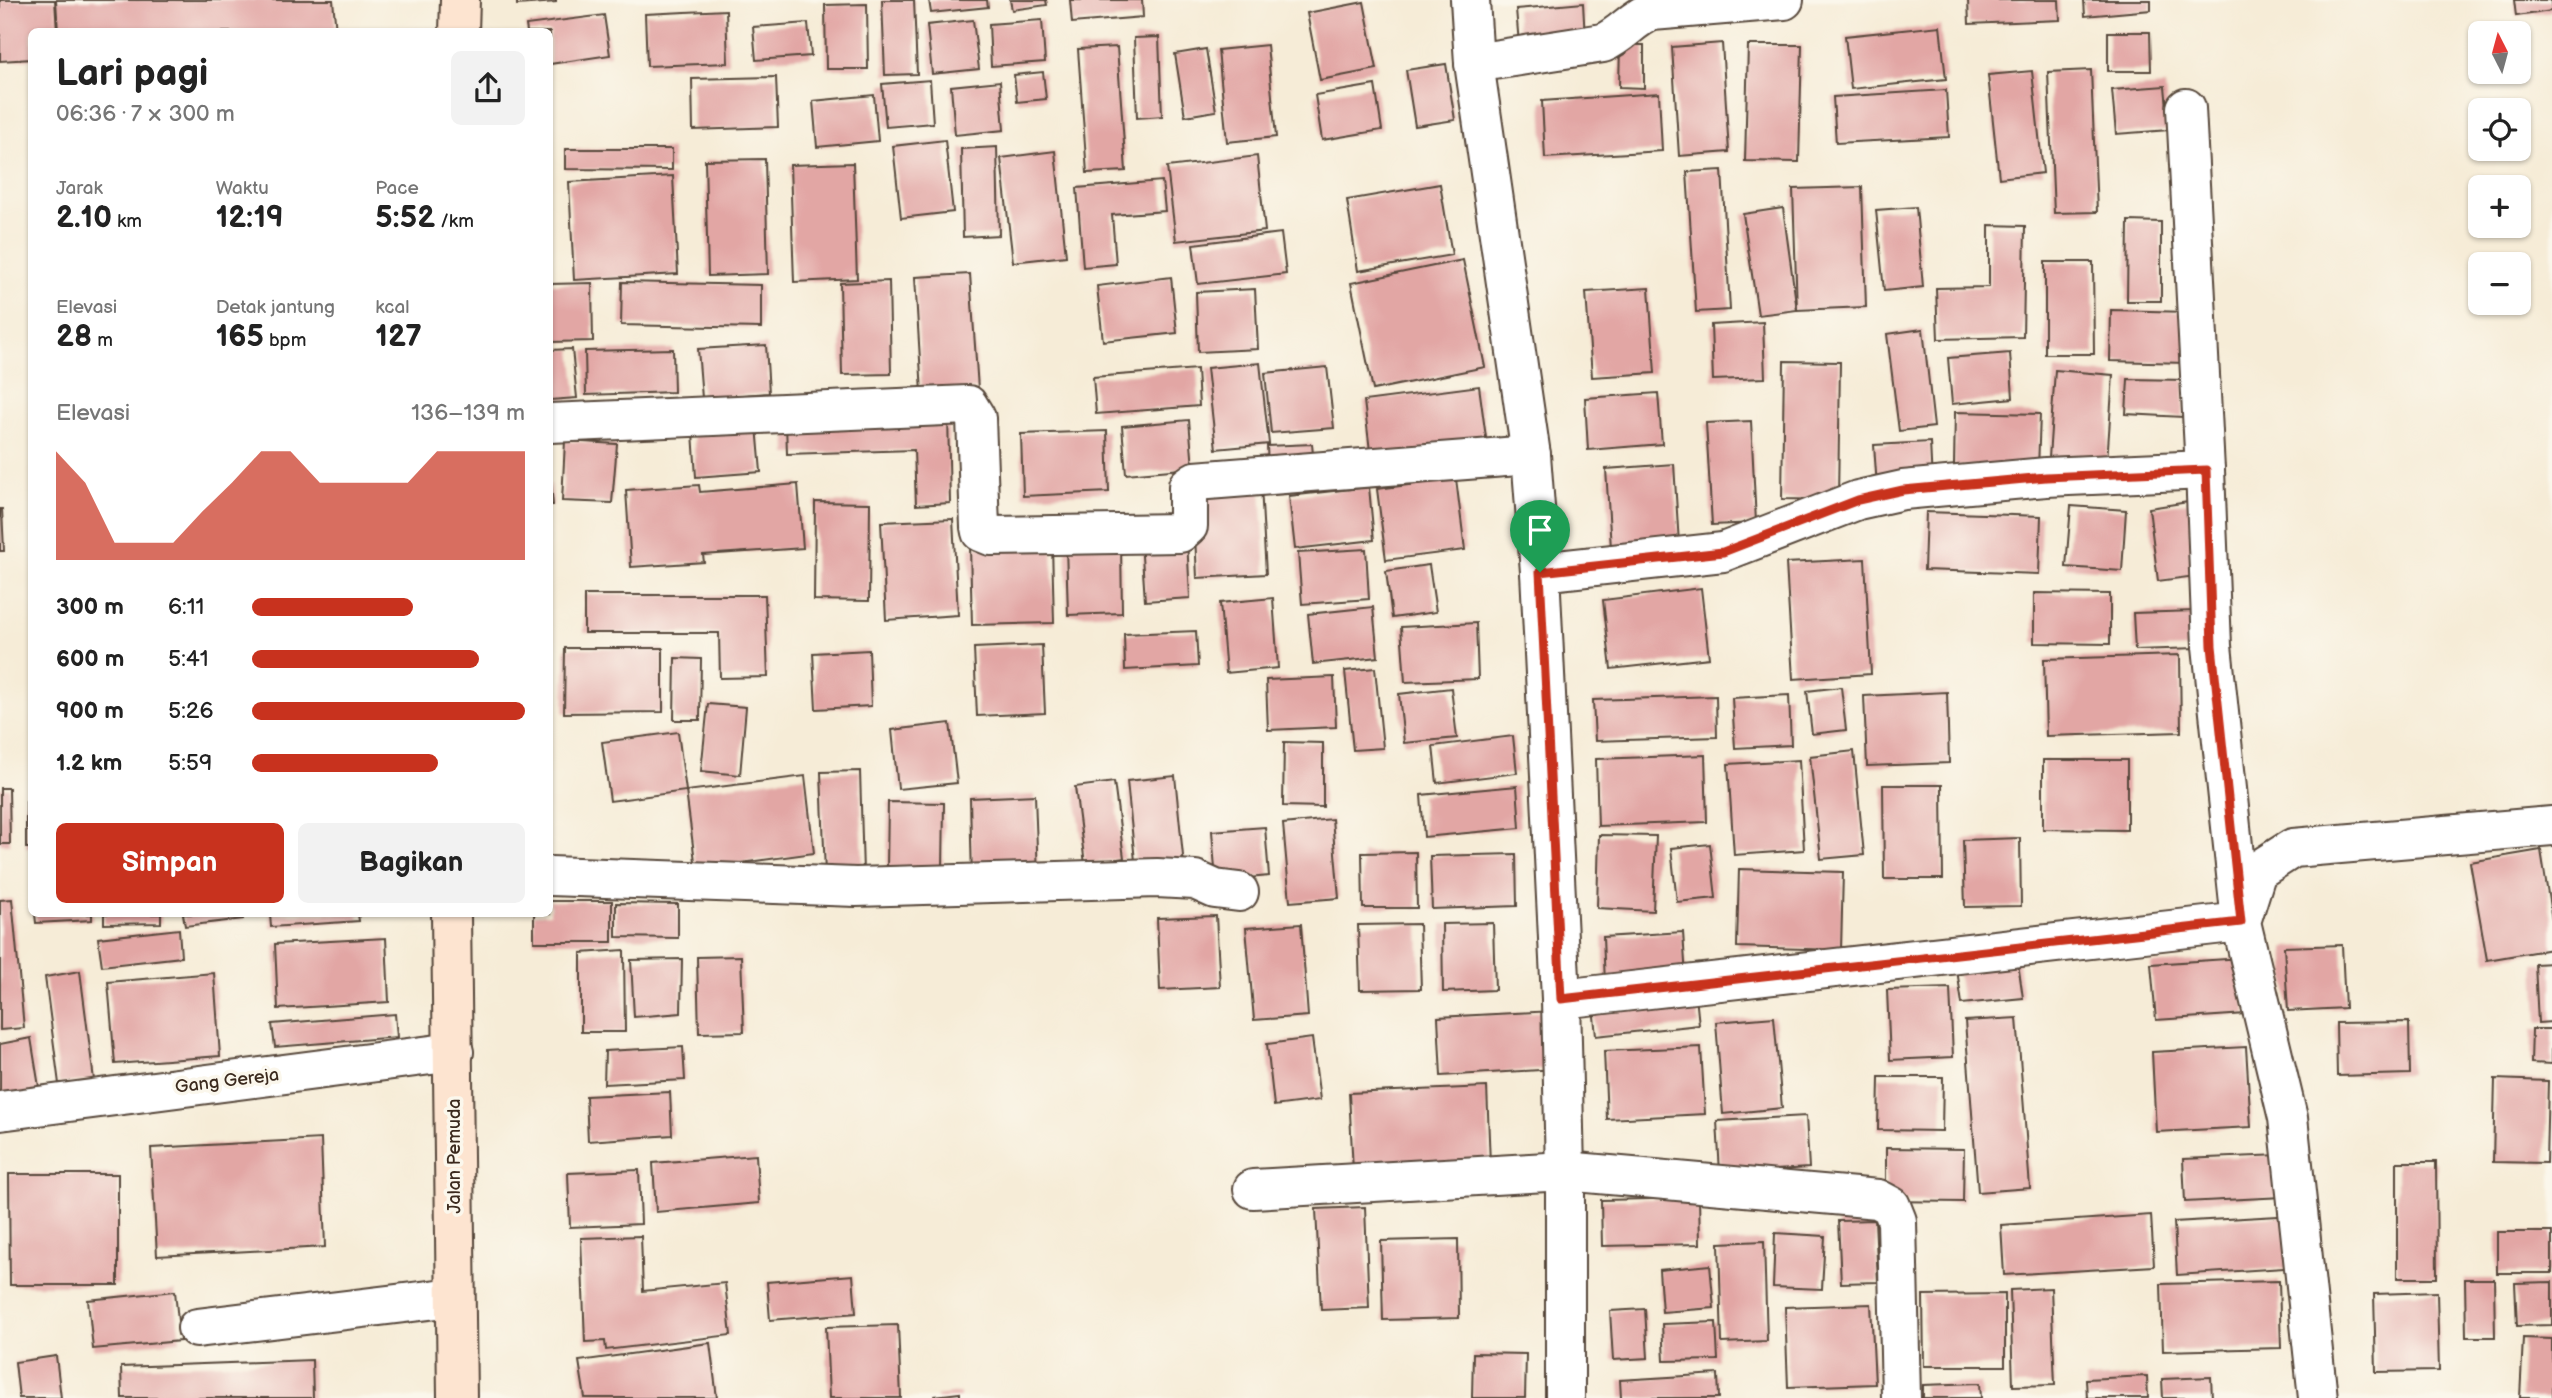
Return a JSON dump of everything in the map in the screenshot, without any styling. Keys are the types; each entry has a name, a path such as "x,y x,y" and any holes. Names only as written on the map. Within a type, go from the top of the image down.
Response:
{"main road":[{"path":"459,28 460,0"},
{"name":"Jalan Pemuda","path":"451,917 457,1398"}],"street":[{"path":"1470,0 1474,64 1531,455 1540,572 1561,999 1565,1171 1565,1398"},
{"path":"1474,64 1603,43 1621,33 1643,14 1652,11 1784,0"},
{"path":"2186,108 2206,470 2212,646 2241,922 2288,1118 2318,1398"},
{"path":"553,423 968,405 976,418 980,527 981,532 991,536 1180,533 1188,526 1188,486 1195,481 1531,455"},
{"path":"1540,572 1723,552 1858,500 1903,490 2046,477 2206,470"},
{"path":"2241,922 2257,871 2293,849 2552,826"},
{"path":"553,876 856,887 1157,878 1195,880 1215,889 1239,892"},
{"path":"1561,999 2241,922"},
{"name":"Gang Gereja","path":"0,1111 454,1052"},
{"path":"1252,1189 1565,1171 1878,1199 1891,1206 1897,1221 1900,1398"},
{"path":"197,1328 454,1297"}],"building":[{"path":"0,0 55,0 57,28 28,28 28,59 0,61"},
{"path":"56,0 333,0 336,28 58,28"},
{"path":"517,0 556,0 556,2 517,5"},
{"path":"882,0 914,0 917,74 885,75"},
{"path":"929,0 987,0 988,7 931,13"},
{"path":"1010,0 1046,0 1047,5 1012,10"},
{"path":"1070,0 1142,0 1143,17 1072,23"},
{"path":"1968,0 2059,0 2060,20 1969,24"},
{"path":"2084,0 2151,0 2151,10 2085,16"},
{"path":"2514,0 2551,0 2552,11 2516,16"},
{"path":"1364,2 1377,69 1320,80 1307,13"},
{"path":"1583,3 1585,39 1519,44 1516,9"},
{"path":"867,4 868,69 826,69 825,5"},
{"path":"726,10 728,63 647,66 645,14"},
{"path":"604,15 610,55 553,64 553,28 526,28 526,25"},
{"path":"973,20 979,69 932,74 927,25"},
{"path":"1042,20 1045,62 991,66 989,24"},
{"path":"808,23 811,56 756,60 753,27"},
{"path":"1940,26 1946,79 1851,89 1845,36"},
{"path":"2108,32 2150,32 2151,71 2108,71"},
{"path":"1159,37 1162,116 1137,118 1134,38"},
{"path":"1722,43 1729,152 1679,156 1672,47"},
{"path":"1267,45 1276,137 1227,142 1218,50"},
{"path":"1620,45 1644,45 1644,88 1619,87"},
{"path":"1748,45 1802,45 1799,162 1745,161"},
{"path":"1117,47 1126,171 1087,173 1078,49"},
{"path":"1206,49 1216,111 1185,116 1175,54"},
{"path":"1446,64 1455,120 1415,126 1406,70"},
{"path":"2091,70 2097,212 2054,213 2048,72"},
{"path":"2032,71 2043,173 1999,178 1988,75"},
{"path":"1043,72 1046,99 1017,102 1014,75"},
{"path":"776,77 778,127 693,130 692,79"},
{"path":"930,80 933,123 886,127 882,84"},
{"path":"1000,81 1004,130 955,135 951,86"},
{"path":"1375,85 1382,130 1322,140 1315,95"},
{"path":"2165,86 2169,130 2116,134 2112,90"},
{"path":"1946,90 1949,137 1836,143 1833,97"},
{"path":"1659,93 1662,151 1545,158 1542,101"},
{"path":"874,95 878,141 817,147 813,101"},
{"path":"945,140 953,212 901,218 893,146"},
{"path":"997,147 999,235 963,237 961,149"},
{"path":"565,149 672,149 672,170 565,169"},
{"path":"1055,151 1066,256 1013,262 1001,158"},
{"path":"1257,156 1265,231 1176,241 1167,167"},
{"path":"765,159 768,274 708,276 705,160"},
{"path":"853,163 857,279 794,282 790,165"},
{"path":"1722,170 1730,310 1696,312 1687,172"},
{"path":"673,176 678,274 574,280 569,182"},
{"path":"1162,181 1165,211 1112,215 1116,264 1083,267 1077,188"},
{"path":"1440,184 1452,255 1358,271 1347,200"},
{"path":"1862,187 1866,307 1797,310 1793,189"},
{"path":"1916,207 1923,287 1884,291 1876,210"},
{"path":"1783,208 1797,310 1758,315 1743,214"},
{"path":"2128,221 2161,222 2161,301 2127,301"},
{"path":"1989,225 2025,226 2023,337 1938,339 1936,288 1989,287"},
{"path":"1281,233 1286,274 1198,284 1193,244"},
{"path":"1463,260 1485,367 1373,390 1351,283"},
{"path":"2045,262 2093,262 2094,354 2045,354"},
{"path":"970,274 978,389 922,393 915,277"},
{"path":"1171,277 1177,333 1103,341 1097,286"},
{"path":"889,281 891,374 842,375 840,283"},
{"path":"622,282 761,285 761,328 621,325"},
{"path":"592,283 593,341 553,342 553,284"},
{"path":"1649,288 1655,373 1592,377 1586,292"},
{"path":"1255,289 1258,349 1198,352 1196,292"},
{"path":"2111,310 2188,312 2187,363 2110,361"},
{"path":"1763,322 1765,378 1713,380 1711,325"},
{"path":"1923,329 1934,427 1899,431 1887,334"},
{"path":"766,345 769,393 702,398 698,349"},
{"path":"572,349 577,398 553,400 553,350"},
{"path":"673,349 674,392 586,395 585,351"},
{"path":"2010,353 2013,398 1952,404 1948,358"},
{"path":"1784,361 1840,362 1838,500 1782,499"},
{"path":"1260,363 1269,444 1216,449 1207,368"},
{"path":"1327,367 1334,428 1271,433 1265,373"},
{"path":"1197,369 1199,406 1096,414 1093,377"},
{"path":"2055,370 2113,375 2107,462 2049,458"},
{"path":"2128,379 2185,380 2183,417 2126,414"},
{"path":"1479,386 1487,445 1371,459 1364,401"},
{"path":"1658,393 1662,444 1588,450 1585,398"},
{"path":"1955,412 2040,414 2038,469 1954,466"},
{"path":"948,416 950,503 916,505 914,450 787,454 786,422"},
{"path":"1189,420 1193,468 1126,474 1122,426"},
{"path":"1751,421 1756,523 1712,525 1706,423"},
{"path":"757,426 761,472 696,477 693,432"},
{"path":"1107,431 1109,492 1023,496 1021,434"},
{"path":"565,441 617,444 612,503 562,501"},
{"path":"1930,442 1932,483 1877,487 1874,445"},
{"path":"1312,444 1314,465 1268,467 1267,446"},
{"path":"1674,464 1679,544 1611,548 1606,469"},
{"path":"1456,479 1465,550 1386,560 1377,489"},
{"path":"798,484 803,548 703,555 704,562 631,567 626,490 699,485 700,492"},
{"path":"1261,486 1266,574 1197,578 1193,489"},
{"path":"1369,487 1374,540 1295,549 1289,496"},
{"path":"2195,501 2204,575 2158,581 2149,508"},
{"path":"815,502 870,503 869,601 814,600"},
{"path":"2071,506 2126,510 2122,571 2066,567"},
{"path":"2,509 4,551 0,551"},
{"path":"1926,512 2041,516 2039,574 1924,570"},
{"path":"953,519 958,615 886,620 881,522"},
{"path":"1187,539 1190,598 1145,601 1141,541"},
{"path":"1121,544 1122,613 1068,615 1066,545"},
{"path":"1052,545 1054,623 972,625 970,547"},
{"path":"1366,549 1369,599 1302,604 1298,553"},
{"path":"1865,559 1871,674 1793,679 1786,563"},
{"path":"1429,565 1436,612 1392,618 1386,571"},
{"path":"1701,588 1709,658 1611,669 1603,600"},
{"path":"2034,593 2110,594 2110,644 2034,643"},
{"path":"584,595 765,595 768,677 720,678 719,633 584,633"},
{"path":"1273,598 1278,668 1226,673 1220,603"},
{"path":"1373,607 1378,657 1313,664 1308,614"},
{"path":"2196,611 2198,648 2135,650 2133,613"},
{"path":"1476,623 1478,679 1405,682 1401,627"},
{"path":"1196,631 1198,666 1125,670 1124,634"},
{"path":"1042,645 1045,713 977,716 974,648"},
{"path":"565,648 663,648 663,712 564,713"},
{"path":"869,650 871,706 816,709 813,653"},
{"path":"2180,655 2181,732 2046,736 2044,659"},
{"path":"675,658 701,659 700,720 674,720"},
{"path":"1375,668 1383,748 1353,750 1345,671"},
{"path":"1334,677 1336,727 1268,730 1266,680"},
{"path":"1841,687 1846,730 1812,734 1807,691"},
{"path":"1451,688 1457,738 1404,743 1399,694"},
{"path":"1947,692 1949,763 1867,766 1864,696"},
{"path":"1789,695 1791,745 1735,748 1732,698"},
{"path":"1716,696 1717,737 1595,741 1593,700"},
{"path":"708,704 746,707 740,775 701,771"},
{"path":"950,723 957,783 898,789 892,730"},
{"path":"678,732 686,791 610,801 602,742"},
{"path":"1513,736 1517,773 1437,783 1433,746"},
{"path":"1284,742 1323,743 1323,807 1283,806"},
{"path":"1854,751 1864,855 1821,859 1810,756"},
{"path":"1705,755 1707,822 1598,826 1596,759"},
{"path":"1799,760 1804,850 1734,855 1728,764"},
{"path":"2043,760 2127,760 2127,830 2043,829"},
{"path":"860,771 863,873 825,874 821,772"},
{"path":"805,776 814,853 696,869 686,791"},
{"path":"1175,776 1184,866 1136,871 1127,781"},
{"path":"1114,782 1124,858 1085,864 1075,787"},
{"path":"1883,785 1942,785 1943,879 1884,879"},
{"path":"1517,786 1520,828 1424,837 1421,795"},
{"path":"0,788 9,788 10,844 0,844"},
{"path":"1035,795 1038,876 972,879 970,798"},
{"path":"26,801 28,801 28,848"},
{"path":"888,802 944,803 943,869 887,869"},
{"path":"1332,819 1339,898 1290,902 1283,824"},
{"path":"1265,827 1269,876 1216,881 1212,831"},
{"path":"1599,835 1656,836 1653,911 1597,908"},
{"path":"2020,838 2021,906 1965,907 1963,840"},
{"path":"1710,844 1716,898 1677,902 1671,848"},
{"path":"2541,850 2552,920 2552,949 2487,960 2470,862"},
{"path":"1416,852 1417,908 1363,908 1362,853"},
{"path":"1516,854 1517,906 1432,909 1430,856"},
{"path":"1739,869 1843,872 1841,950 1737,947"},
{"path":"12,899 24,1028 0,1030 0,900"},
{"path":"553,901 612,901 612,942 534,942 534,917 553,917"},
{"path":"616,903 678,904 678,938 616,937"},
{"path":"1216,916 1220,987 1160,990 1157,918"},
{"path":"35,917 92,917 92,920 36,923"},
{"path":"104,917 161,917 161,923 104,924"},
{"path":"184,917 243,917 243,919 185,926"},
{"path":"270,917 358,917 359,921 271,927"},
{"path":"1493,923 1495,990 1443,992 1442,924"},
{"path":"1301,924 1308,1016 1254,1020 1246,928"},
{"path":"1419,924 1421,989 1360,990 1358,925"},
{"path":"179,929 181,957 102,966 98,938"},
{"path":"1683,932 1686,978 1605,983 1603,937"},
{"path":"386,938 389,1002 278,1009 275,944"},
{"path":"2342,945 2345,1008 2288,1011 2284,947"},
{"path":"624,950 625,1032 581,1032 581,953"},
{"path":"741,956 744,1032 699,1033 697,957"},
{"path":"2017,956 2023,998 1962,1004 1956,963"},
{"path":"2242,958 2246,1014 2156,1020 2151,964"},
{"path":"682,959 681,1013 634,1017 631,960"},
{"path":"2552,963 2552,1022 2538,1023 2535,964"},
{"path":"80,971 94,1080 59,1084 45,977"},
{"path":"214,973 220,1056 115,1064 108,982"},
{"path":"1950,988 1953,1057 1890,1060 1887,990"},
{"path":"1696,996 1699,1025 1596,1036 1593,1006"},
{"path":"1553,1011 1556,1069 1441,1076 1438,1017"},
{"path":"395,1014 397,1037 275,1047 272,1024"},
{"path":"1774,1017 1782,1108 1723,1114 1716,1022"},
{"path":"2017,1018 2030,1188 1978,1192 1965,1021"},
{"path":"2409,1022 2410,1074 2337,1076 2336,1023"},
{"path":"2532,1029 2552,1029 2552,1064 2531,1063"},
{"path":"31,1038 40,1093 0,1099 0,1044"},
{"path":"1312,1038 1320,1100 1274,1106 1267,1044"},
{"path":"683,1047 685,1080 604,1084 605,1051"},
{"path":"1701,1047 1705,1114 1607,1119 1604,1051"},
{"path":"2246,1047 2251,1127 2156,1132 2152,1052"},
{"path":"1879,1077 1943,1077 1942,1131 1878,1130"},
{"path":"2495,1079 2548,1081 2546,1163 2493,1162"},
{"path":"1487,1087 1490,1164 1353,1171 1349,1093"},
{"path":"670,1092 672,1135 588,1141 586,1096"},
{"path":"1806,1116 1809,1168 1720,1173 1717,1121"},
{"path":"321,1139 325,1247 157,1256 151,1148"},
{"path":"1886,1148 1964,1149 1963,1202 1886,1201"},
{"path":"756,1155 759,1203 656,1212 653,1163"},
{"path":"2281,1155 2283,1197 2185,1202 2183,1159"},
{"path":"2397,1162 2436,1162 2437,1278 2397,1278"},
{"path":"639,1170 641,1224 570,1227 568,1173"},
{"path":"9,1174 118,1174 118,1285 10,1285"},
{"path":"1699,1198 1700,1244 1602,1246 1601,1200"},
{"path":"1365,1207 1369,1308 1321,1310 1316,1209"},
{"path":"2151,1215 2154,1266 2004,1275 2001,1225"},
{"path":"2297,1215 2300,1267 2177,1275 2174,1222"},
{"path":"1875,1220 1878,1282 1841,1283 1838,1221"},
{"path":"2497,1232 2552,1232 2552,1273 2497,1273"},
{"path":"1775,1233 1825,1236 1822,1289 1773,1287"},
{"path":"641,1236 643,1291 725,1283 731,1335 606,1350 605,1341 585,1342 581,1238"},
{"path":"1458,1239 1459,1318 1383,1320 1381,1241"},
{"path":"1764,1241 1767,1341 1722,1343 1719,1243"},
{"path":"1710,1265 1714,1308 1662,1312 1659,1270"},
{"path":"853,1275 856,1313 770,1320 767,1282"},
{"path":"2465,1279 2494,1279 2495,1337 2466,1337"},
{"path":"2279,1281 2281,1348 2163,1351 2161,1284"},
{"path":"2552,1282 2552,1325 2517,1326 2515,1283"},
{"path":"2051,1288 2055,1385 2013,1386 2010,1290"},
{"path":"175,1291 180,1341 93,1349 88,1300"},
{"path":"2437,1292 2439,1371 2376,1372 2374,1294"},
{"path":"2005,1294 2005,1366 1924,1366 1923,1295"},
{"path":"1871,1304 1875,1384 1788,1387 1785,1307"},
{"path":"1645,1309 1648,1358 1613,1360 1610,1311"},
{"path":"1716,1322 1718,1360 1664,1361 1662,1324"},
{"path":"898,1325 901,1398 829,1398 826,1327"},
{"path":"2523,1338 2552,1339 2552,1398 2520,1398"},
{"path":"710,1343 717,1398 585,1398 579,1361"},
{"path":"1473,1353 1526,1354 1525,1398 1472,1398"},
{"path":"56,1356 61,1398 19,1398 15,1362"},
{"path":"312,1360 313,1398 122,1398 121,1367"},
{"path":"1718,1374 1719,1398 1621,1398 1620,1380"},
{"path":"2147,1376 2148,1398 2087,1398 2086,1379"},
{"path":"2211,1377 2212,1398 2163,1398 2162,1379"},
{"path":"1980,1383 1981,1398 1923,1398 1923,1385"},
{"path":"960,1393 960,1398 935,1398 935,1396"}],"route":[{"path":"2206,470 2212,646 2241,922 1561,999 1540,572 1723,552 1858,500 1927,486 2046,477 2206,470"}]}
